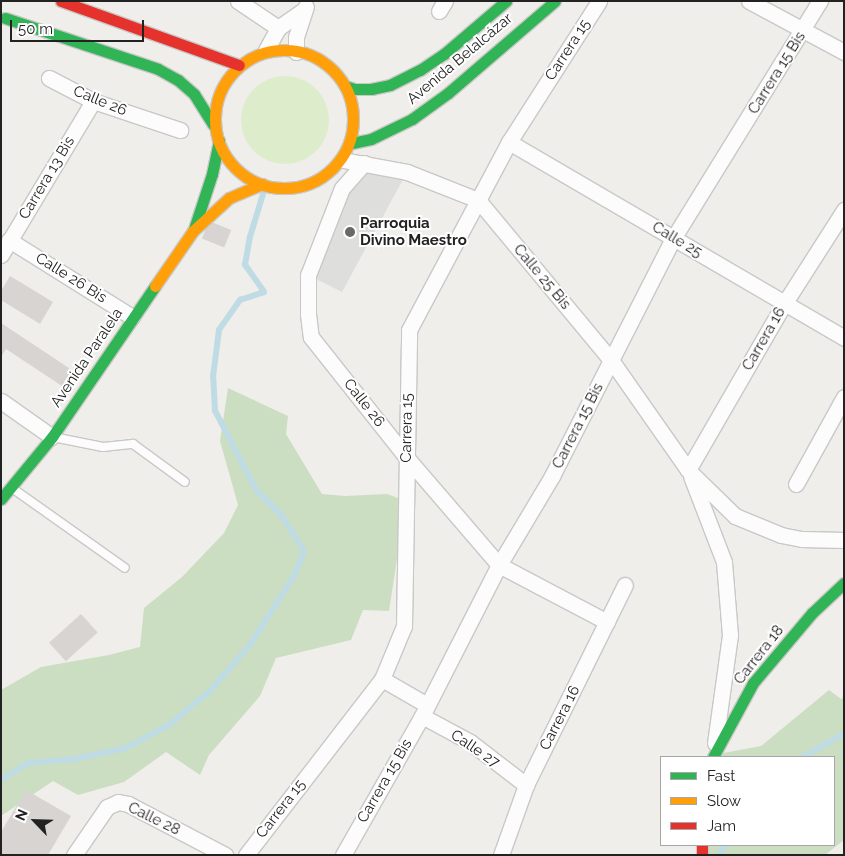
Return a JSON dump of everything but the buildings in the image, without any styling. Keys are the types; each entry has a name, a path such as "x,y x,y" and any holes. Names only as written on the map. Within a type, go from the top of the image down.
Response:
{"main road":[{"path":"61,1 239,65"},
{"name":"Avenida Belalcázar","path":"345,86 354,89 371,90 390,85 420,70 444,54 506,1"},
{"name":"Avenida Belalcázar","path":"352,142 371,139 412,119 448,93 555,1"},
{"path":"6,18 158,70 178,80 194,94 213,125 219,141 236,165 262,184 287,188 304,186 329,174 343,160 352,142 355,113 345,86 324,64 296,52 266,50 239,65 230,73 218,94 213,125"},
{"name":"Avenida Paralela","path":"193,231 212,174 219,141"},
{"name":"Avenida Paralela","path":"1,498 52,437 132,317 193,231 229,198 262,184"},
{"name":"Carrera 18","path":"713,756 753,683 812,613 844,583"}],"street":[{"path":"238,1 278,28"},
{"name":"Carrera 15","path":"248,854 382,679 404,626 409,330 509,142 599,1"},
{"path":"749,1 844,52"},
{"name":"Carrera 15 Bis","path":"343,855 424,711 499,565 552,476 674,237 804,30 820,1"},
{"path":"266,50 278,28 307,6"},
{"path":"296,52 296,37 307,6"},
{"name":"Calle 26","path":"50,78 93,101 180,130"},
{"name":"Carrera 13 Bis","path":"1,254 93,101"},
{"name":"Calle 25","path":"509,142 844,338"},
{"name":"Calle 25 Bis","path":"343,160 407,172 478,200 611,360 688,470 735,516 781,535 844,540"},
{"name":"Calle 26","path":"364,163 342,188 308,275 308,314 311,337 407,458 499,565 607,622"},
{"name":"Carrera 16","path":"688,470 784,304 844,210"},
{"name":"Calle 26 Bis","path":"9,240 132,317"},
{"path":"796,484 844,397"},
{"path":"1,401 52,437"},
{"name":"Calle 25 Bis","path":"688,470 724,562 730,635 713,756"},
{"name":"Carrera 16","path":"501,855 526,785 625,585"},
{"name":"Calle 27","path":"382,679 526,785"},
{"name":"Calle 28","path":"74,855 107,807 118,802 128,804 225,855"}],"lane":[{"path":"52,437 103,447 133,444 185,482"},
{"path":"10,486 125,568"}],"shaded area":[{"name":"Parroquia Divino Maestro","path":"364,163 407,172 342,292 308,275 342,188"}],"green space":[{"path":"285,76 302,80 316,89 325,103 329,120 325,137 316,151 302,160 285,164 268,160 254,151 245,137 241,120 245,103 254,89 268,80"},
{"path":"228,388 288,416 286,434 322,494 345,496 387,494 406,501 389,611 363,610 351,640 276,658 260,696 209,755 200,775 166,752 124,782 78,795 53,781 1,816 1,690 41,667 109,655 140,647 144,608 182,577 224,533 238,505 220,441"},
{"path":"829,690 841,699 844,697 844,840 825,855 702,855 702,846 835,846 835,756 713,756 761,746"}],"waterway":[{"path":"1,780 28,763 74,759 126,748 169,725 209,692 250,645 294,576 304,551 281,515 256,490 215,411 213,377 219,330 240,300 264,292 245,265 250,237 264,191"},
{"path":"805,756 844,734"},
{"path":"720,852 724,846"}],"traffic: fast":[{"path":"345,86 354,89 371,89 390,85 420,70 444,54 506,1"},
{"path":"352,143 371,139 412,119 448,93 555,1"},
{"path":"5,18 158,69 178,80 194,94 213,125"},
{"path":"194,229 212,174 219,141"},
{"path":"1,499 52,437 155,286"},
{"path":"714,756 753,683 812,613 844,583"}],"traffic: slow":[{"path":"284,50 298,51 311,55 323,61 333,70 342,80 348,92 352,105 353,119 352,133 348,146 342,158 333,168 323,177 311,183 298,187 284,188 270,187 257,183 245,177 235,168 226,158 220,146 216,133 215,119 216,105 220,92 226,80 235,70 245,61 257,55 270,51 284,50"},
{"path":"155,286 193,231 229,198 262,184"}],"traffic: jam":[{"path":"61,1 239,65"},
{"path":"702,846 702,855"}],"place":[{"name":"Parroquia Divino Maestro","path":"350,232"}]}
